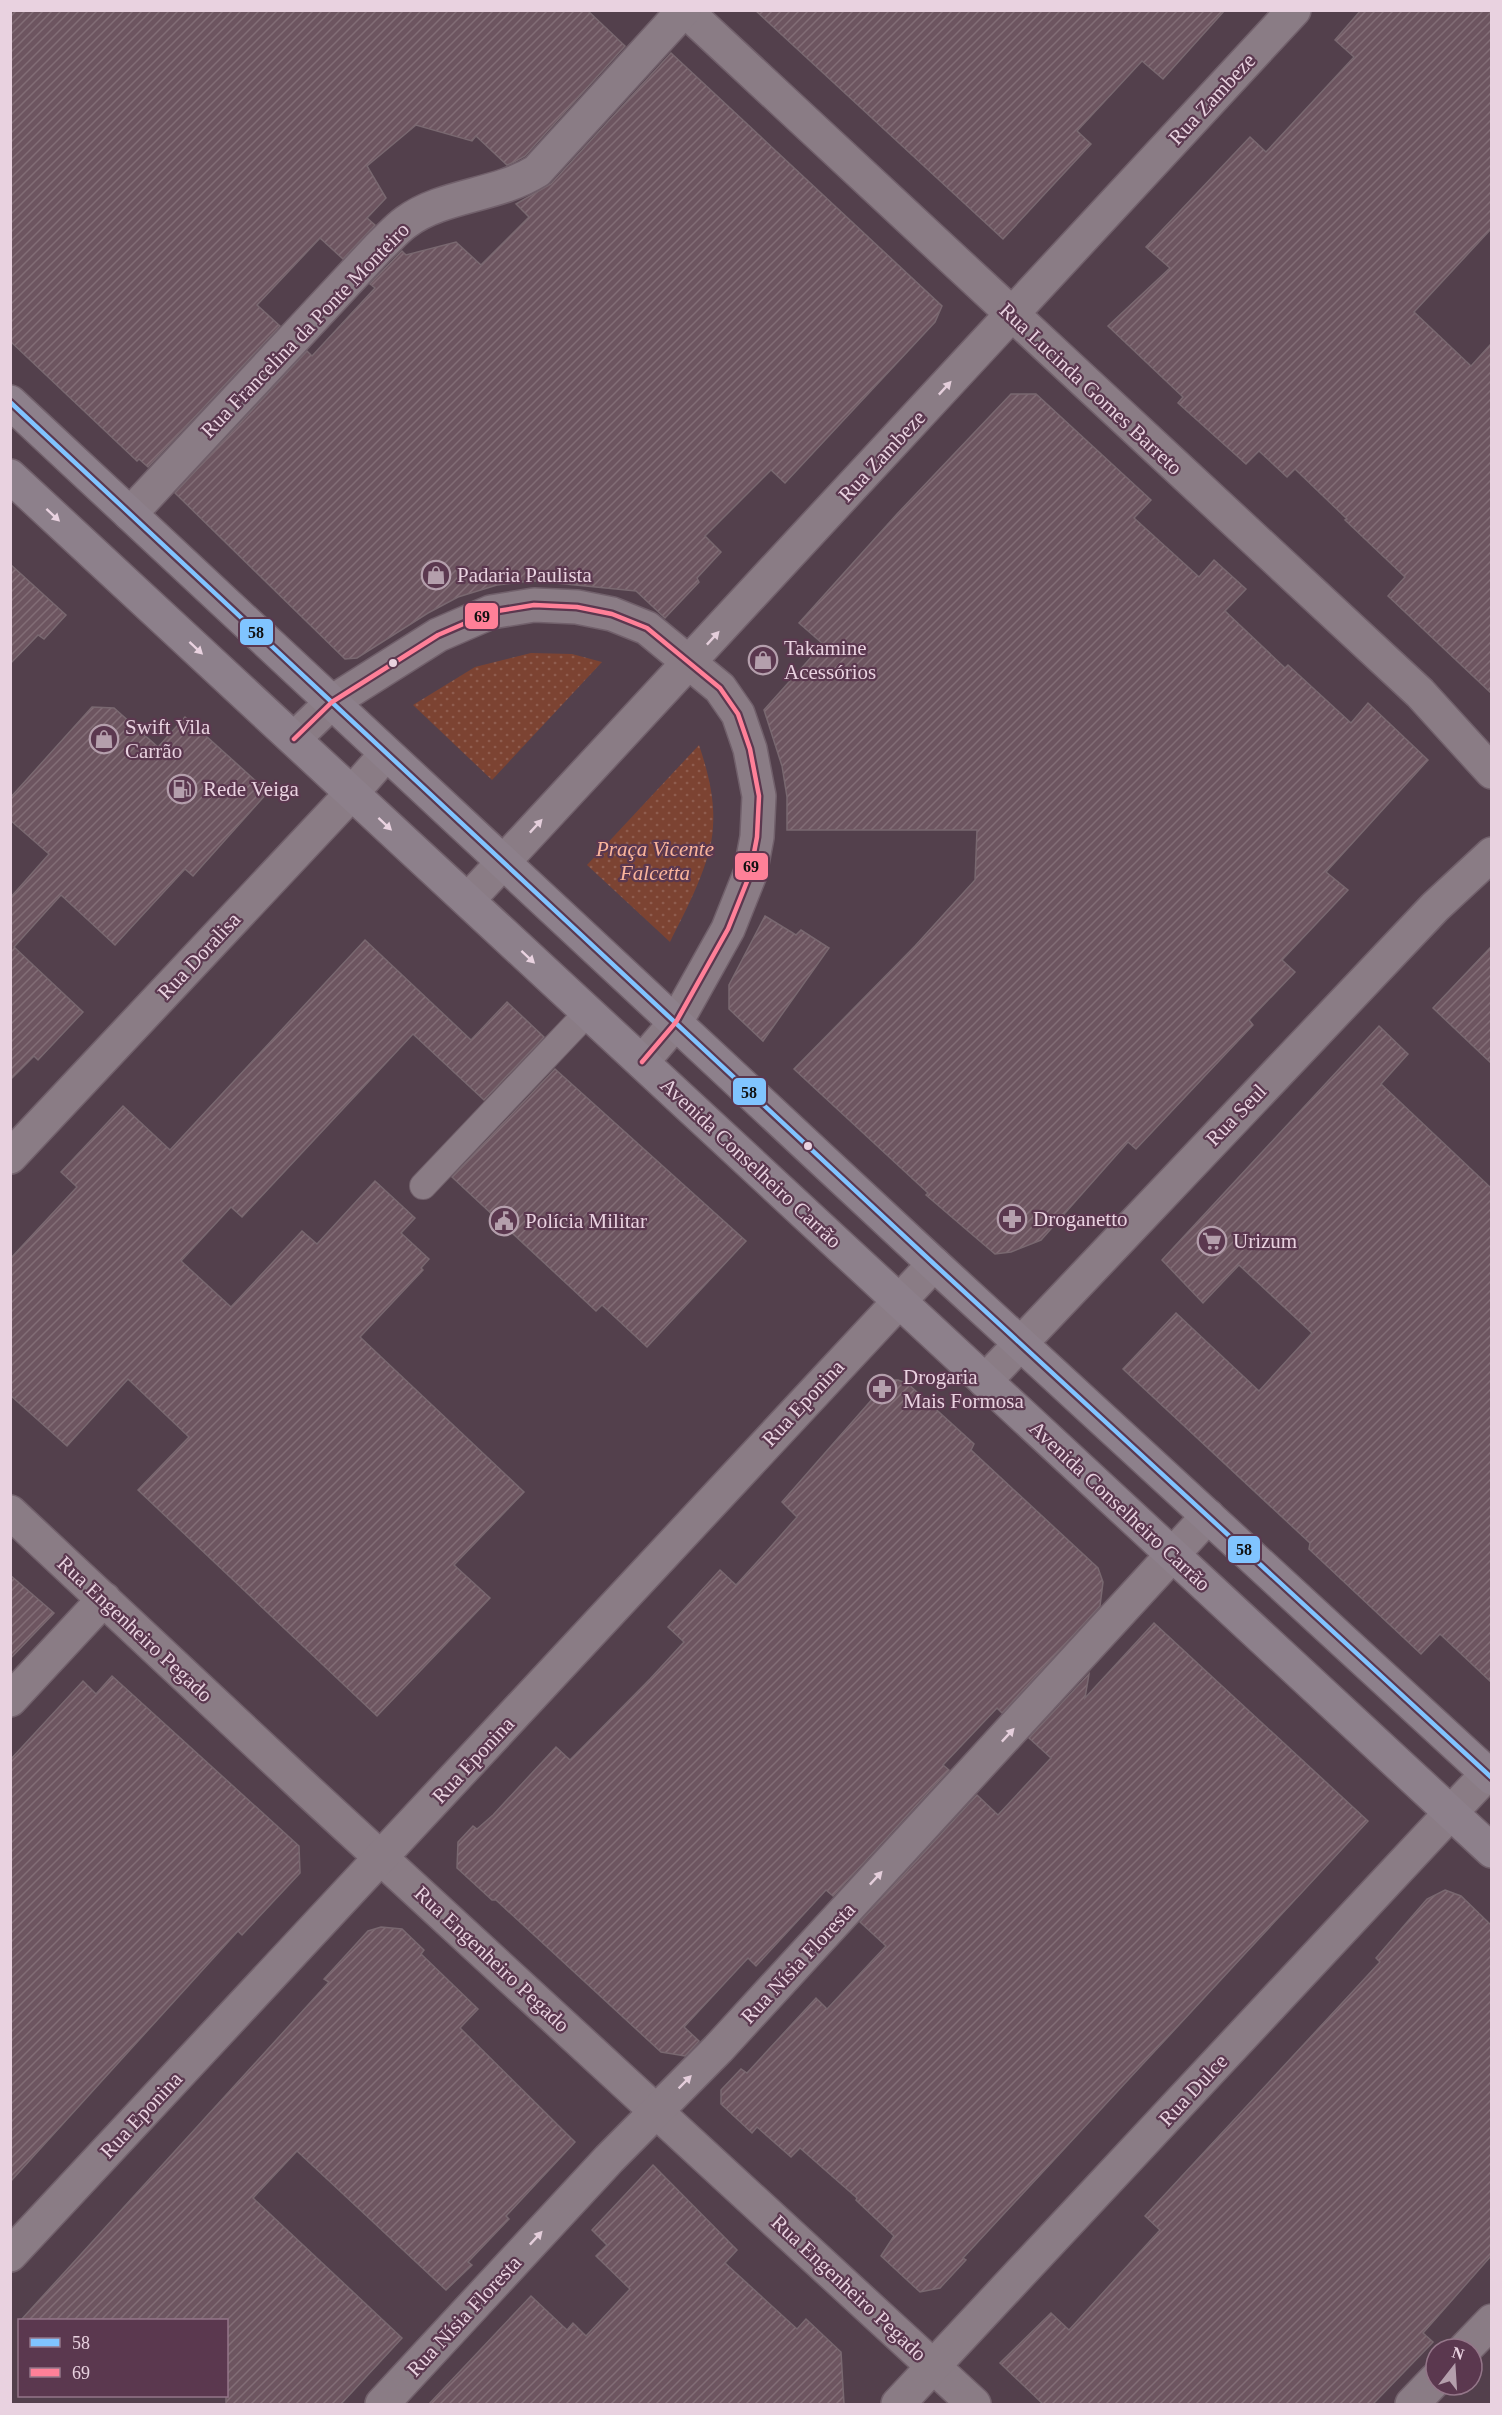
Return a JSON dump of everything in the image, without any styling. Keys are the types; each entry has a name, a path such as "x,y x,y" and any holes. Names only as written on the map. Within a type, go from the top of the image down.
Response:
{"main road":[{"path":"10,402 504,860 934,1264 1489,1776"},
{"name":"Avenida Conselheiro Carrão","path":"10,476 1491,1851"}],"street":[{"name":"Rua Lucinda Gomes Barreto","path":"684,10 1420,693 1491,772"},
{"name":"Rua Francelina da Ponte Monteiro","path":"130,514 371,256 407,221 432,209 518,183 537,171 684,10"},
{"name":"Rua Zambeze","path":"468,900 1294,10"},
{"path":"294,739 332,702 438,634 491,612 534,605 577,607 612,614 647,628 720,688 738,714 750,749 759,796 757,837 750,874 728,929 676,1022 642,1062"},
{"name":"Rua Doralisa","path":"10,1157 352,793 386,753"},
{"name":"Rua Seul","path":"985,1381 1435,907 1491,854"},
{"name":"Rua Eponina","path":"10,2255 934,1264"},
{"name":"Rua Engenheiro Pegado","path":"10,1512 974,2404"},
{"name":"Rua Nísia Floresta","path":"382,2404 657,2110 726,2040 1208,1516"},
{"path":"10,1700 104,1599"},
{"name":"Rua Dulce","path":"898,2404 1489,1776"},
{"path":"1476,2337 1491,2321"},
{"path":"1412,2404 1424,2392"}],"lane":[{"path":"423,1186 588,1012"}],"green space":[{"path":"531,653 572,654 602,662 492,780 413,705 475,667"},
{"name":"Praça Vicente Falcetta","path":"699,745 712,796 712,840 697,885 670,942 587,865"}],"building":[{"path":"10,10 587,10 625,46 525,156 514,162 507,165 476,136 472,141 416,125 367,166 386,198 367,218 375,225 343,259 320,238 257,305 280,326 148,467 139,459 137,461 10,341"},
{"path":"755,10 1225,10 1163,79 1142,61 1077,131 1091,144 1003,239"},
{"path":"1361,10 1491,10 1491,229 1414,312 1471,366 1491,344 1491,693 1388,596 1405,577 1295,469 1287,477 1259,451 1246,464 1178,403 1183,397 1108,326 1170,268 1146,247 1250,137 1266,152 1354,57 1335,40"},
{"path":"671,53 942,306 935,322 785,483 771,470 705,536 721,552 697,578 699,582 665,618 636,591 535,581 497,585 458,597 428,613 357,658 345,659 175,493 307,351 312,356 375,288 370,284 402,251 406,255 456,242 481,265 529,217 516,204 551,184"},
{"path":"1011,394 1036,394 1151,500 1134,518 1199,577 1214,560 1246,589 1225,611 1285,668 1288,665 1351,723 1368,703 1428,760 1326,872 1348,890 1282,960 1295,972 1249,1020 1253,1025 1136,1149 1128,1142 1041,1240 1011,1252 995,1254 926,1195 928,1193 794,1069 915,946 975,880 977,830 787,830 787,797 782,766 764,710 823,644 799,623 897,514"},
{"path":"10,564 66,615 44,639 38,635 10,664"},
{"path":"92,707 114,708 158,747 185,717 268,792 193,876 185,869 115,945 61,895 14,947 83,1012 38,1060 34,1056 10,1080 10,898 49,854 10,820 10,798"},
{"path":"765,916 796,935 801,930 829,948 763,1041 729,1009 729,985"},
{"path":"365,940 471,1040 507,1002 544,1037 484,1100 413,1034 242,1217 231,1207 181,1261 231,1307 302,1231 317,1244 375,1181 415,1218 401,1233 429,1259 421,1268 423,1270 360,1337 524,1492 454,1565 490,1598 377,1716 138,1490 189,1437 128,1379 67,1446 10,1395 10,1259 77,1187 61,1172 123,1106 170,1150"},
{"path":"1491,947 1491,1063 1433,1008"},
{"path":"1379,1026 1408,1054 1381,1084 1491,1188 1491,1682 1440,1634 1421,1654 1309,1549 1310,1543 1123,1369 1176,1313 1259,1391 1312,1333 1239,1265 1203,1303 1162,1260"},
{"path":"555,1069 746,1241 647,1347 602,1305 596,1311 452,1177"},
{"path":"889,1380 898,1380 908,1384 974,1444 971,1450 1098,1568 1103,1582 1100,1606 1002,1713 997,1708 943,1765 949,1770 833,1896 826,1890 756,1966 748,1958 684,2027 699,2041 685,2056 661,2052 496,1900 492,1900 457,1868 458,1842 473,1826 477,1829 493,1815 556,1747 570,1760 650,1679 684,1642 668,1627 720,1570 736,1585 767,1551 797,1517 782,1502"},
{"path":"10,1575 54,1613 10,1659"},
{"path":"1154,1623 1368,1821 963,2258 966,2260 940,2288 920,2292 881,2256 894,2236 856,2200 857,2198 800,2148 791,2157 757,2127 752,2133 721,2104 721,2090 741,2069 747,2073 816,1998 827,2009 886,1946 860,1922 977,1795 998,1815 1051,1758 1029,1738 1089,1674 1085,1698"},
{"path":"112,1676 299,1846 300,1873 242,1935 238,1931 10,2182 10,1760 83,1681 96,1694"},
{"path":"1445,1890 1461,1896 1491,1925 1491,2256 1423,2333 1427,2337 1424,2337 1424,2351 1373,2404 1043,2404 1000,2363 1051,2313 1069,2330 1160,2230 1145,2216 1380,1962 1376,1958 1427,1899"},
{"path":"381,1927 402,1929 424,1950 421,1954 478,2009 460,2028 575,2142 506,2216 509,2219 468,2262 472,2265 446,2290 297,2151 253,2198 402,2338 341,2404 226,2404 226,2397 228,2397 228,2319 22,2319 329,1982 324,1979 368,1931"},
{"path":"653,2165 737,2250 725,2263 797,2329 806,2319 841,2352 844,2404 429,2404 531,2296 567,2330 573,2323 586,2336 630,2289 596,2256 607,2245 592,2230"}],"transit line":[{"name":"58","path":"10,402 934,1264 1492,1778"},
{"name":"69","path":"294,739 332,702 438,635 491,612 534,605 577,607 612,614 647,628 720,688 738,714 750,749 759,796 757,837 750,874 728,929 676,1022 642,1062"}],"place":[{"name":"Padaria Paulista","path":"436,575"},
{"name":"Takamine Acessórios","path":"763,660"},
{"name":"Swift Vila Carrão","path":"104,739"},
{"name":"Rede Veiga","path":"182,789"},
{"name":"Droganetto","path":"1012,1219"},
{"name":"Polícia Militar","path":"504,1221"},
{"name":"Urizum","path":"1212,1241"},
{"name":"Drogaria Mais Formosa","path":"882,1389"}]}
